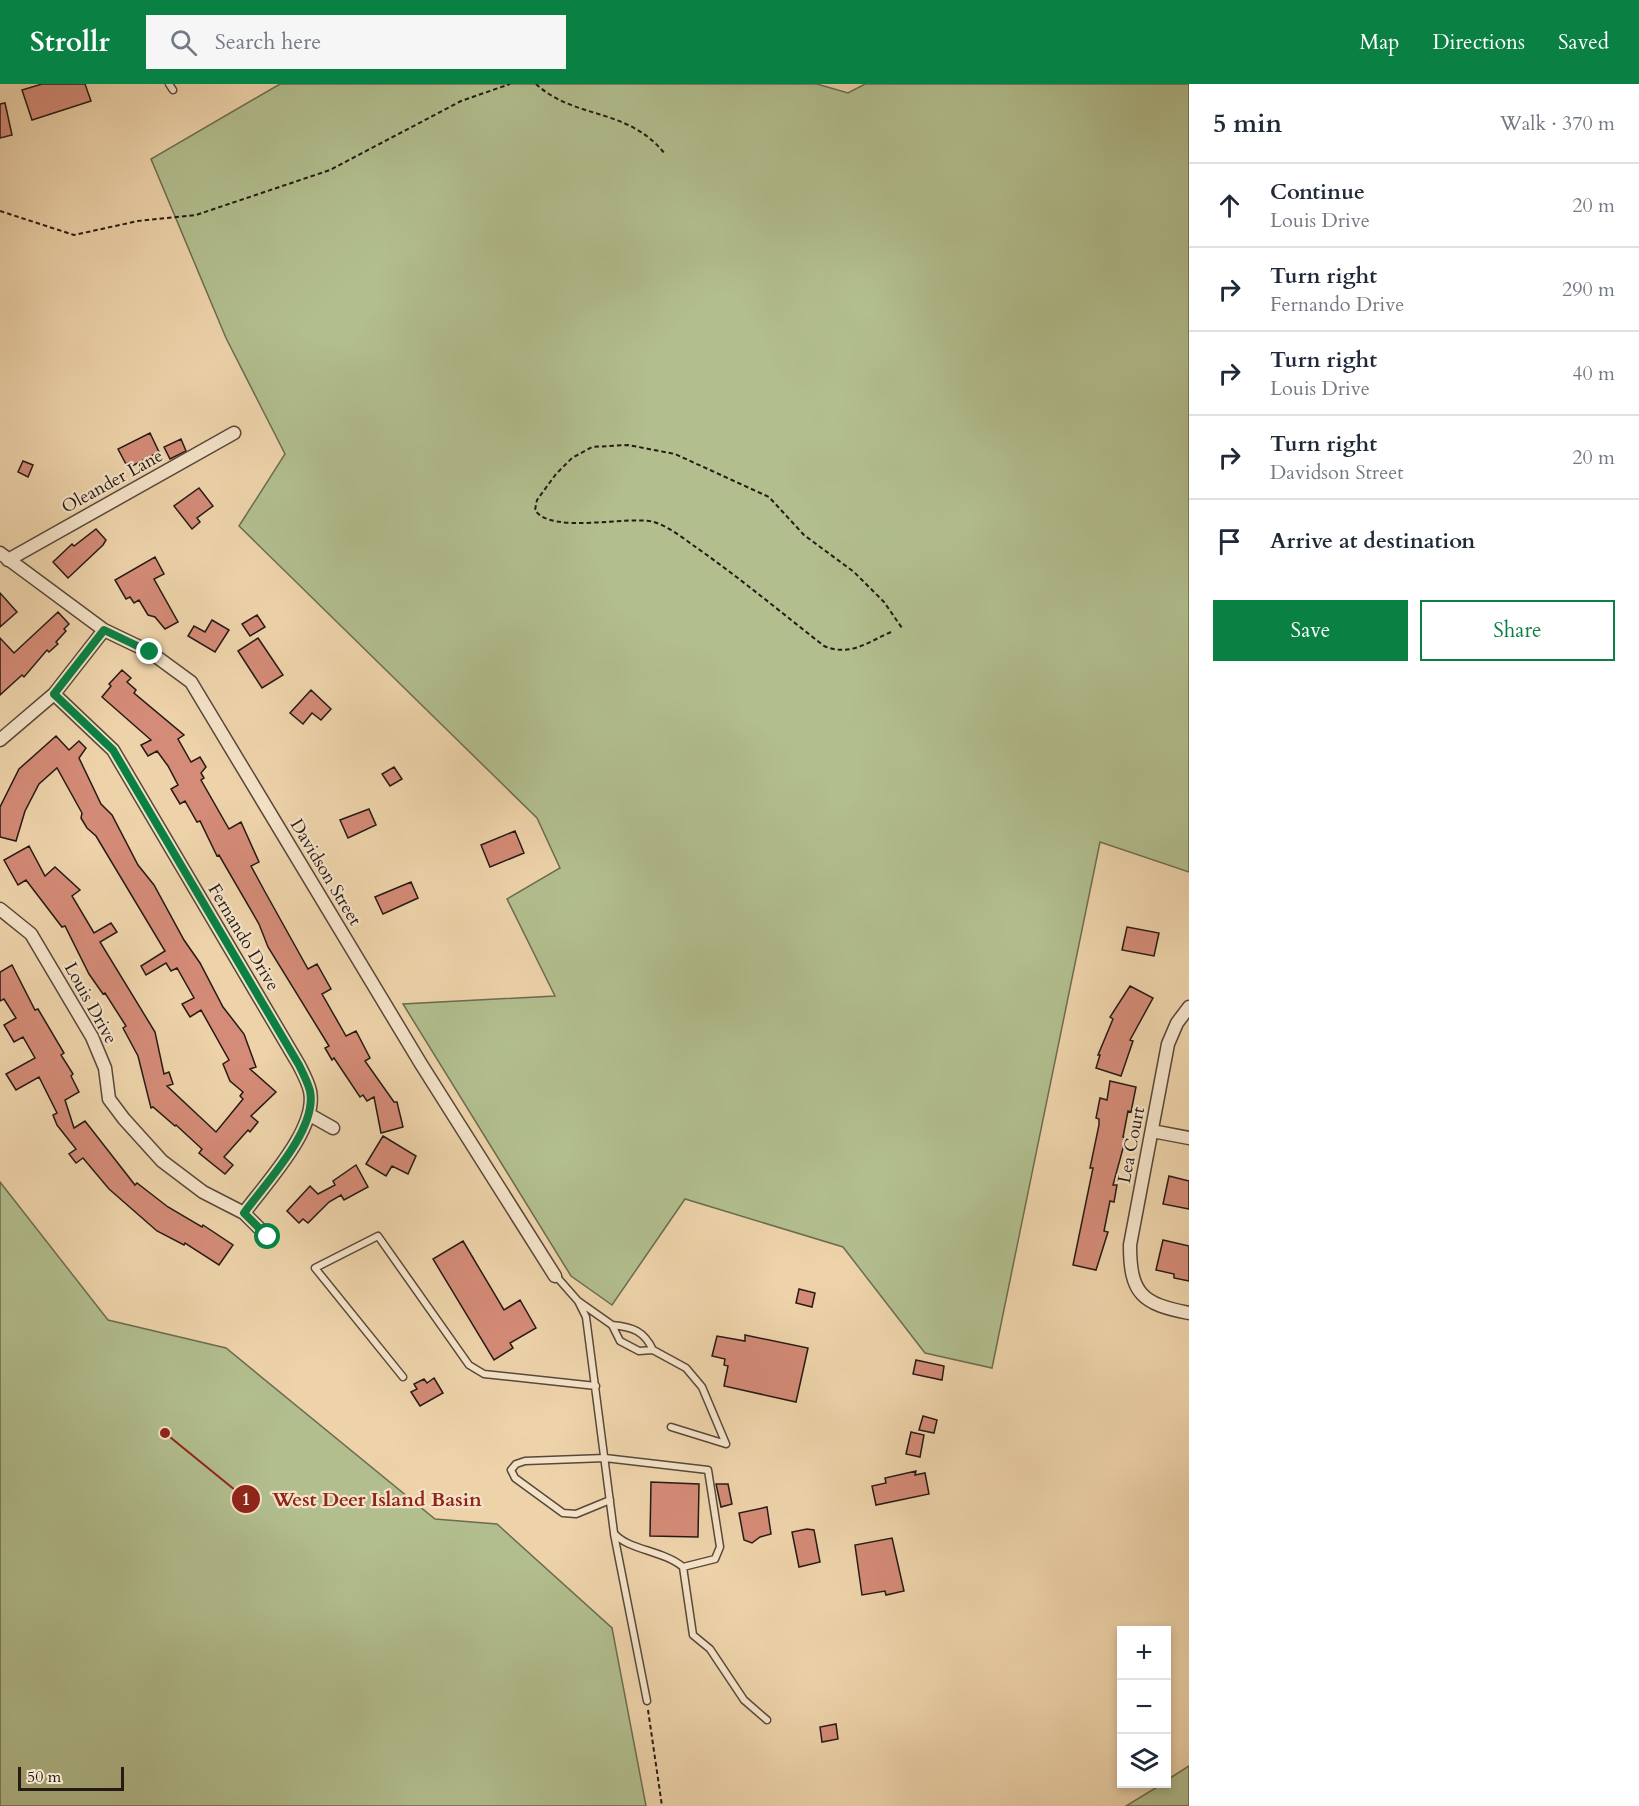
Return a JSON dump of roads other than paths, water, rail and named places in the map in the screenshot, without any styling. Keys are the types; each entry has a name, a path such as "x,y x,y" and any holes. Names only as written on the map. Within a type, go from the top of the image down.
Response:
{"street":[{"name":"Oleander Lane","path":"4,556 234,433"},
{"name":"Davidson Street","path":"4,556 104,630 150,652 191,682 421,1064 555,1275"},
{"path":"0,740 54,694 104,630"},
{"name":"Fernando Drive","path":"54,694 113,750 299,1065 310,1092 310,1115"},
{"name":"Louis Drive","path":"0,909 31,934 92,1037 105,1068 109,1099 124,1119 162,1161 203,1191 244,1213 268,1237"},
{"name":"Lea Court","path":"1189,1007 1177,1023 1168,1044 1130,1245 1130,1274 1140,1293 1168,1309 1189,1312"},
{"path":"244,1213 300,1136 310,1115 333,1128"},
{"path":"1152,1131 1189,1138"}],"lane":[{"path":"403,1377 315,1268 378,1236 469,1365 484,1374 596,1386"},
{"path":"555,1275 578,1301 612,1325 620,1341 639,1351 653,1350 686,1368 702,1387 726,1444 671,1427"},
{"path":"578,1301 586,1317 614,1533 647,1701"},
{"path":"612,1325 627,1326 646,1336 653,1350"},
{"path":"610,1500 576,1514 563,1513 515,1478 511,1470 516,1464 525,1461 605,1458 708,1470 720,1547 715,1559 683,1567 661,1553 640,1548 618,1538 614,1533"},
{"path":"683,1567 693,1635 710,1649 744,1700 767,1720"}],"place":[{"name":"West Deer Island Basin","path":"165,1433"}]}
